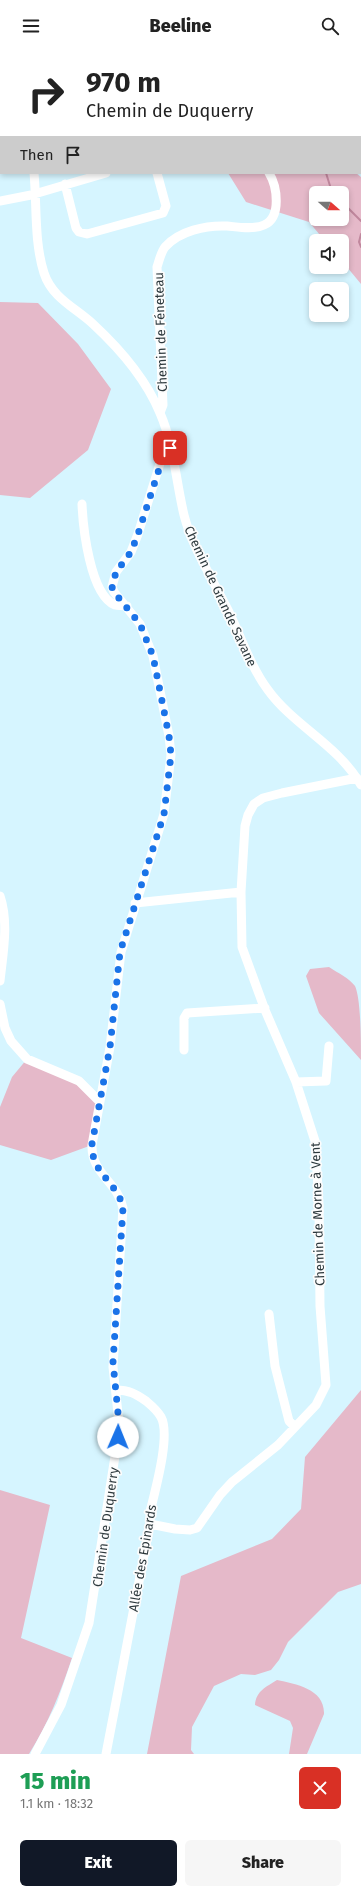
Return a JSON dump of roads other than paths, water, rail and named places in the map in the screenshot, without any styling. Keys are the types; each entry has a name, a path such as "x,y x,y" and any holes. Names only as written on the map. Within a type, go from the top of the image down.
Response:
{"street":[{"name":"Chemin de Grande Savane","path":"34,174 38,244 45,275 58,297 91,322 112,342 131,365 160,413 170,448 189,530 259,676 267,690 279,704 339,756 359,782"},
{"path":"0,202 102,174"},
{"path":"65,184 76,228 79,232 87,234 163,213 166,206 157,174"},
{"name":"Chemin de Féneteau","path":"160,413 163,405 157,267 164,248 179,236 199,229 224,226 249,228 265,225 273,216 277,204 274,180 270,174"},
{"name":"Chemin de Duquerry","path":"35,1754 61,1705 89,1623 118,1437 119,1423 113,1362 123,1208 119,1195 98,1170 92,1152 110,1047 120,952 135,903 146,876 164,814 171,755 169,736 153,656 140,624 127,606 114,592 112,587 116,572 131,552 164,454 170,448"},
{"path":"82,504 82,520 95,580 104,596 114,605 127,606"},
{"name":"Chemin de Morne à Vent","path":"150,1524 175,1529 190,1530 197,1528 220,1495 232,1482 278,1445 316,1405 326,1385 320,1306 319,1204 315,1140 296,1082 264,1008 242,947 241,892 245,826 248,815 254,804 263,798 282,793 359,782"},
{"path":"135,903 241,892"},
{"path":"0,896 4,918 4,949 0,981"},
{"path":"0,1004 5,1028 11,1041 27,1059 79,1081 100,1100"},
{"path":"184,1050 184,1018 187,1012 264,1008"},
{"path":"296,1082 326,1082 329,1046"},
{"path":"269,1314 274,1366 289,1421 295,1427"},
{"name":"Allée des Epinards","path":"106,1754 150,1524 150,1512 164,1444 165,1429 162,1417 155,1407 135,1393 125,1390 116,1390"}],"waterway":[{"path":"326,174 330,186"},
{"path":"349,209 361,221"},
{"path":"361,234 359,242 361,247"}]}
